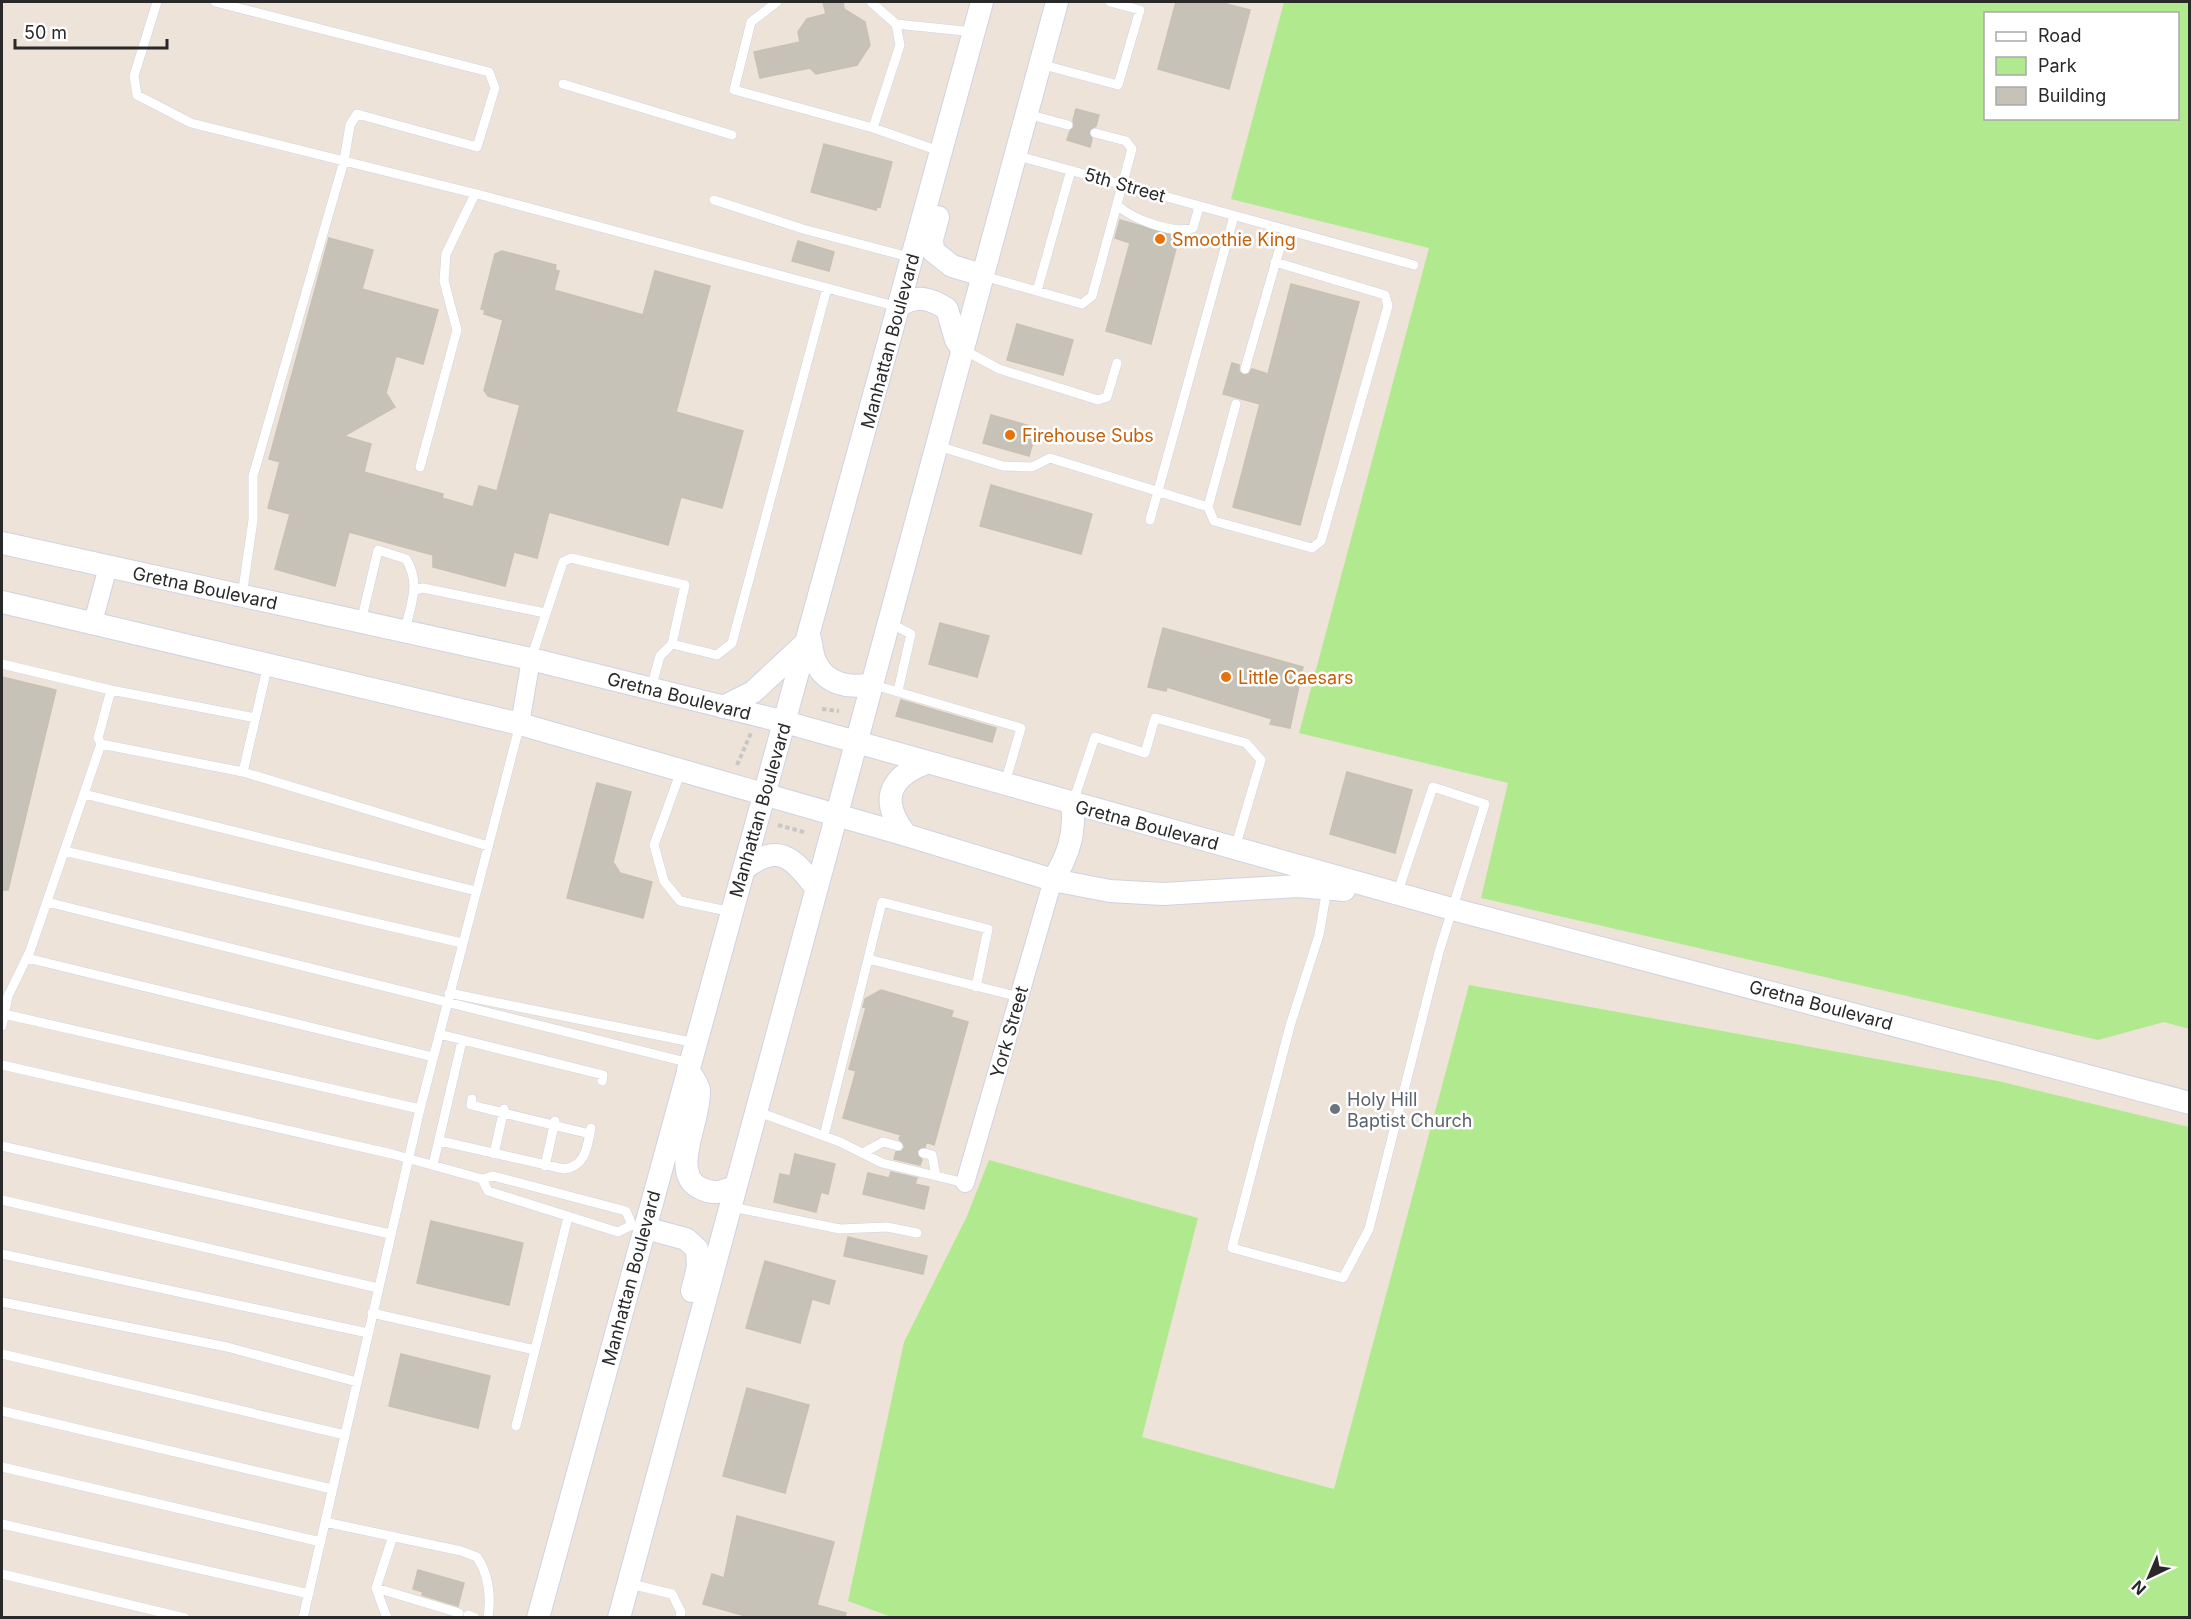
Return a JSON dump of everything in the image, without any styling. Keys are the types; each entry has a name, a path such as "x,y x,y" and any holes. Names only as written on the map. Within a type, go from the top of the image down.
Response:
{"street":[{"name":"Manhattan Boulevard","path":"538,1617 639,1227 691,1059 764,794 810,639 982,2"},
{"path":"619,1617 870,684 1057,2"},
{"path":"942,152 949,158 951,169 932,239 933,251 939,259 952,266 982,275"},
{"path":"898,307 909,299 920,297 935,301 947,309 956,340 962,349"},
{"name":"Gretna Boulevard","path":"2,543 531,658 785,722 1452,909 2190,1103"},
{"path":"93,622 108,567"},
{"name":"Gretna Boulevard","path":"2,602 520,724 906,835 1053,880 1110,891 1163,894 1298,886 1452,909"},
{"path":"723,707 753,692 810,639 816,664 829,677 842,686 855,688 870,684"},
{"path":"520,724 531,658"},
{"path":"906,835 893,818 890,799 898,780 907,770 926,763"},
{"path":"1053,880 1064,862 1075,825 1072,804"},
{"path":"744,869 757,858 774,854 798,864 816,888"},
{"name":"York Street","path":"965,1184 1053,880"},
{"path":"691,1059 699,1088 696,1118 684,1169 689,1180 698,1187 711,1192 722,1192 732,1197"},
{"path":"639,1227 686,1239 697,1249 698,1267 673,1362 680,1386"}],"lane":[{"path":"157,2 134,76 137,95 191,123 476,194 898,307"},
{"path":"215,2 489,72 495,88 477,147 357,114 350,124 344,161 253,476 253,520 242,596"},
{"path":"777,2 751,22 734,90 873,128 942,152"},
{"path":"870,2 896,24 974,33"},
{"path":"1040,64 1118,85 1140,10 1110,2"},
{"path":"873,128 900,45 896,24"},
{"path":"563,84 732,135"},
{"path":"1026,114 1068,125"},
{"path":"982,275 1082,304 1092,296 1132,149 1126,141 1095,133"},
{"name":"5th Street","path":"1015,155 1414,265"},
{"path":"1038,291 1071,170"},
{"path":"420,467 457,330 444,281 446,254 476,194"},
{"path":"714,200 803,229 913,258"},
{"path":"1117,205 1129,216 1182,232 1193,228 1199,207"},
{"path":"1150,520 1234,216"},
{"path":"1245,369 1285,230"},
{"path":"1236,404 1208,507 1214,521 1312,548 1321,541 1388,306 1385,295 1275,262"},
{"path":"672,644 717,655 732,643 827,288"},
{"path":"962,349 999,369 1098,400 1107,397 1118,363"},
{"path":"936,445 1003,465 1032,466 1050,458 1208,507"},
{"path":"361,622 378,550 406,558 414,572 414,590 404,631"},
{"path":"531,658 563,562 571,558 670,579 685,585 672,644 660,656 651,689"},
{"path":"414,590 423,588 545,613"},
{"path":"887,622 911,634 898,691"},
{"path":"2,664 111,690 255,718"},
{"path":"243,772 268,664"},
{"path":"870,684 1021,728 1005,785"},
{"path":"2,1026 8,996 27,958 101,744 98,738 111,690"},
{"path":"1072,804 1095,737 1144,753 1155,718 1246,743 1261,760 1235,849"},
{"path":"303,1617 420,1109 520,724"},
{"path":"101,744 243,772 488,846"},
{"path":"681,771 654,845 664,881 680,901 732,912"},
{"path":"1327,889 1319,935 1290,1026 1232,1248 1343,1278 1369,1229 1452,909 1485,804 1432,787 1397,894"},
{"path":"84,794 476,891"},
{"path":"64,851 462,943"},
{"path":"47,902 446,1004 691,1059"},
{"path":"824,1136 882,902 988,929 976,987"},
{"path":"27,958 433,1057"},
{"path":"868,959 1019,998"},
{"path":"449,993 691,1059"},
{"path":"4,1014 420,1109"},
{"path":"439,1034 483,1049 603,1075 602,1081"},
{"path":"433,1165 462,1041"},
{"path":"2,1065 408,1159 482,1179 493,1176 626,1210 639,1227 618,1232 568,1217 488,1191 482,1179"},
{"path":"440,1141 564,1169 574,1168 582,1162 591,1131 472,1102"},
{"path":"494,1154 504,1110"},
{"path":"756,1111 824,1136 882,1163 965,1184"},
{"path":"544,1166 554,1122"},
{"path":"863,1153 883,1142 898,1146"},
{"path":"2,1146 390,1234"},
{"path":"923,1153 933,1155 936,1176"},
{"path":"732,1197 840,1229 887,1227 917,1233"},
{"path":"2,1200 378,1288"},
{"path":"516,1426 568,1217"},
{"path":"2,1254 368,1333"},
{"path":"2,1302 227,1347 357,1382"},
{"path":"372,1313 535,1350"},
{"path":"2,1354 345,1435"},
{"path":"2,1411 332,1489"},
{"path":"2,1467 321,1542"},
{"path":"325,1522 461,1551 477,1557 488,1584 488,1617"},
{"path":"2,1524 309,1594"},
{"path":"387,1617 376,1588 393,1536"},
{"path":"2,1574 185,1617"},
{"path":"628,1584 672,1594 681,1612 680,1617"},
{"path":"376,1588 468,1615"}],"path":[{"path":"734,772 752,730"},
{"path":"778,825 807,833"}],"green space":[{"path":"1284,2 2189,2 2189,1029 2164,1022 2098,1040 1481,898 1508,783 1299,733 1429,248 1231,199"},
{"path":"1469,985 1998,1081 2189,1127 2189,1617 894,1618 848,1601 904,1342 967,1216 989,1160 1198,1218 1142,1437 1334,1489"}],"building":[{"path":"823,2 843,2 844,9 865,22 870,45 857,65 816,74 810,68 760,78 754,52 800,42 798,32 807,19 826,14"},
{"path":"1176,2 1219,2 1250,10 1229,89 1158,69"},
{"path":"1076,109 1099,115 1096,126 1089,131 1092,139 1090,147 1067,140 1074,127"},
{"path":"824,144 892,162 880,207 877,206 876,210 811,192"},
{"path":"1120,220 1179,237 1151,344 1106,331 1130,243 1115,238"},
{"path":"329,238 373,250 362,289 438,310 423,364 396,356 386,393 395,407 344,436 371,444 364,472 443,494 442,498 473,507 479,486 497,491 520,405 488,396 484,390 503,320 484,314 485,310 481,309 495,254 502,251 556,265 555,270 559,271 554,290 643,315 655,271 710,286 676,412 743,431 722,508 681,497 668,545 549,512 537,558 514,552 505,586 433,567 433,555 349,532 335,586 275,569 290,514 268,508 280,462 269,459"},
{"path":"798,241 834,252 829,271 792,261"},
{"path":"1291,284 1359,302 1300,525 1233,507 1260,404 1223,394 1232,363 1239,365 1239,371 1243,375 1249,374 1252,369 1268,374"},
{"path":"1017,324 1073,340 1063,375 1007,360"},
{"name":"Firehouse Subs","path":"991,415 1037,428 1029,456 983,443"},
{"path":"991,485 1092,514 1081,554 980,526"},
{"path":"940,623 989,636 977,677 929,664"},
{"name":"Little Caesars","path":"1163,628 1303,667 1290,728 1270,724 1272,719 1167,687 1166,691 1148,687"},
{"path":"2,677 56,690 8,890 2,890"},
{"path":"901,700 996,728 992,742 896,716"},
{"path":"1347,772 1412,790 1395,853 1330,834"},
{"path":"597,783 631,792 613,862 620,873 652,882 643,918 567,898"},
{"path":"881,990 953,1011 951,1017 968,1022 934,1145 926,1142 925,1147 917,1151 922,1160 920,1165 894,1159 896,1152 902,1151 905,1147 899,1139 901,1135 843,1118 856,1071 849,1069 866,1008 863,1007 865,999"},
{"path":"795,1154 835,1164 828,1194 821,1192 816,1212 774,1202 780,1174 790,1176"},
{"path":"891,1172 917,1178 915,1184 929,1187 924,1209 863,1194 868,1173 889,1178"},
{"path":"431,1221 523,1243 509,1305 417,1283"},
{"path":"848,1237 927,1256 923,1274 844,1256"},
{"path":"765,1261 835,1281 829,1304 812,1299 800,1343 746,1328"},
{"path":"401,1354 490,1376 478,1428 389,1406"},
{"path":"747,1388 809,1405 785,1493 723,1476"},
{"path":"737,1516 834,1542 817,1605 846,1613 845,1617 749,1617 703,1604 712,1574 724,1578"},
{"path":"418,1570 464,1583 458,1606 422,1595 423,1592 413,1589"}],"place":[{"name":"Smoothie King","path":"1160,239"},
{"name":"Firehouse Subs","path":"1010,435"},
{"name":"Little Caesars","path":"1226,677"},
{"name":"Holy Hill Baptist Church","path":"1335,1109"}]}
